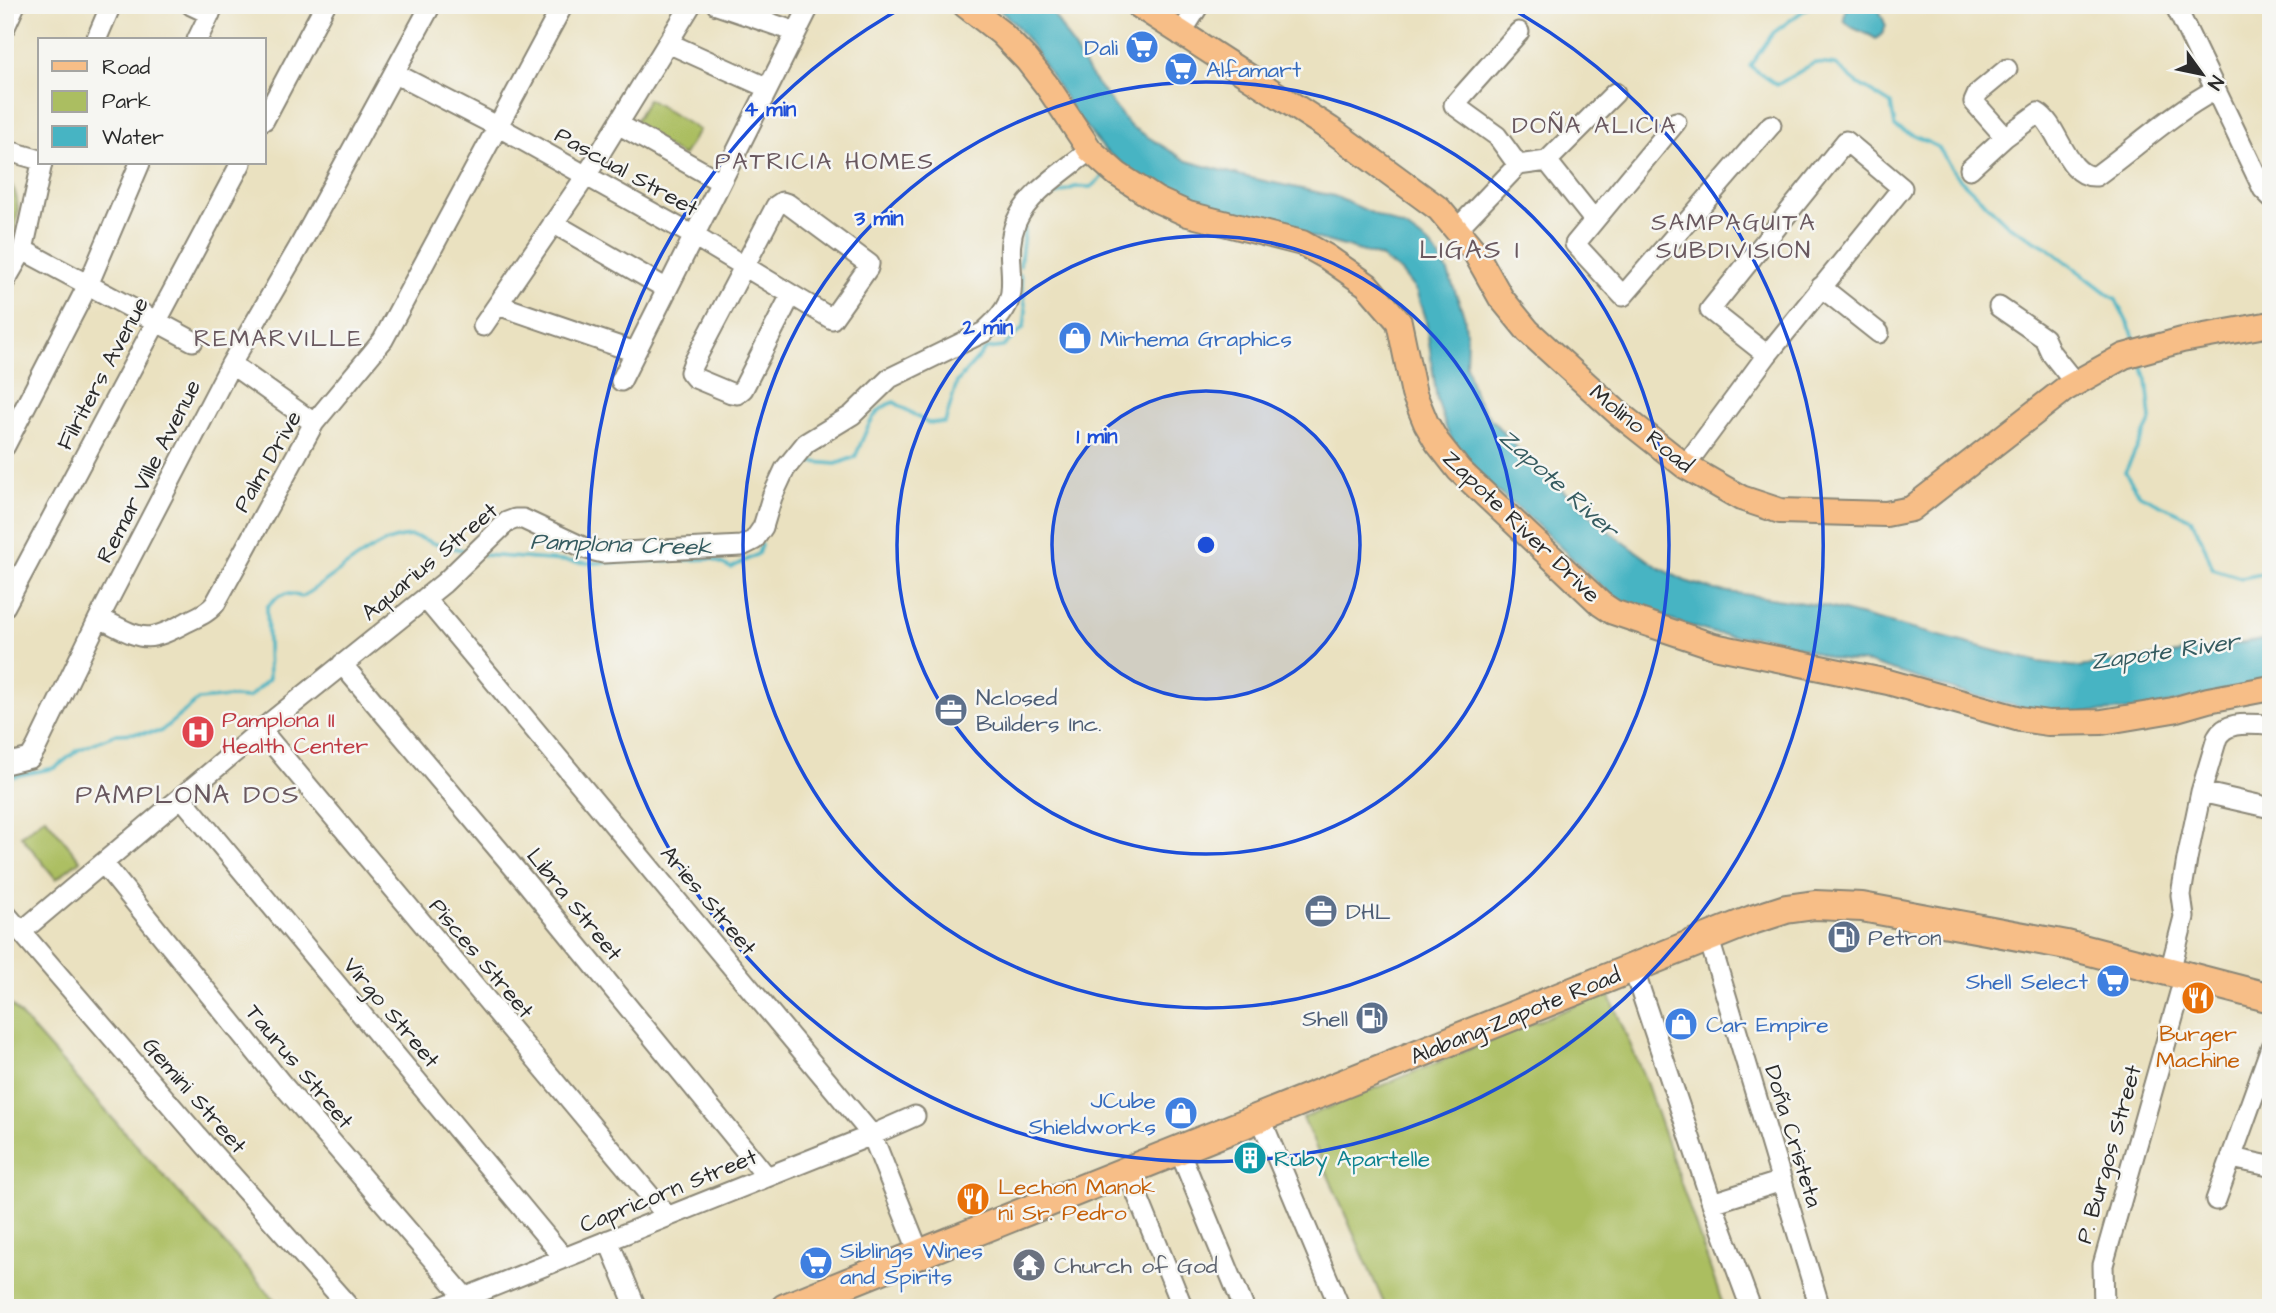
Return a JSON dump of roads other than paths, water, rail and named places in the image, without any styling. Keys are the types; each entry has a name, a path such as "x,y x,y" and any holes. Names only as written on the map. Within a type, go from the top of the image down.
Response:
{"highway":[{"name":"Alabang-Zapote Road","path":"785,1308 1752,920 1786,909 1815,905 1862,907 2067,945 2271,998"}],"main road":[{"name":"Zapote River Drive","path":"965,5 1001,33 1027,60 1048,86 1092,153 1116,174 1157,200 1188,214 1302,243 1367,285 1399,322 1414,394 1437,442 1459,470 1601,604 1613,612 1714,646 1878,679 2020,719 2048,723 2102,722 2173,710 2271,688"},
{"name":"Molino Road","path":"1138,5 1180,35 1330,130 1415,190 1458,228 1475,251 1501,298 1528,331 1618,413 1685,466 1741,498 1768,508 1823,514 1900,512 1922,502 1998,439 2075,383 2135,353 2182,340 2271,324"}],"street":[{"path":"5,27 15,5"},
{"path":"97,38 111,5"},
{"path":"191,5 212,9 198,38"},
{"path":"266,116 325,5"},
{"name":"Remar Ville Avenue","path":"5,764 30,758 36,748 99,618 231,364 299,247 431,5"},
{"name":"Palm Drive","path":"99,618 141,637 155,638 212,608 314,424 383,340 563,5"},
{"path":"483,326 586,176 691,5"},
{"path":"716,5 796,32"},
{"path":"621,381 810,5"},
{"path":"1180,35 1199,5"},
{"path":"2175,5 2263,189 2271,197"},
{"path":"1518,165 1497,136 1454,105 1519,32"},
{"path":"668,43 768,88"},
{"path":"2005,137 1974,102 1978,93 2007,69"},
{"name":"Pascual Street","path":"394,73 497,126 694,236 743,266 832,319 869,264 782,202 776,206 743,266"},
{"path":"1970,169 2005,137 2031,116 2039,113 2071,160 2085,174 2096,176 2185,107 2215,90"},
{"path":"1458,228 1518,165 1546,161 1615,93"},
{"path":"1676,122 1575,244 1623,296 1771,125"},
{"path":"618,124 721,182"},
{"path":"1685,466 1767,355 1902,188 1846,141 1710,310 1767,355"},
{"path":"5,150 38,160"},
{"name":"Aquarius Street","path":"21,932 261,730 444,583 507,522 523,519 587,549 603,553 733,547 754,540 763,527 772,497 785,469 806,443 852,415 890,378 984,332 996,321 1006,307 1011,293 1009,242 1017,219 1037,194 1092,153"},
{"path":"1546,161 1594,220"},
{"path":"5,281 23,250 40,164"},
{"path":"5,446 88,285 140,164"},
{"name":"Filriters Avenue","path":"5,606 241,164"},
{"path":"553,223 667,289"},
{"path":"23,250 193,341"},
{"path":"743,266 690,372 695,378 737,394 743,389 792,295"},
{"path":"1821,288 1879,333"},
{"path":"498,305 635,352"},
{"path":"1999,307 2044,338 2051,353 2075,383"},
{"path":"231,364 314,424"},
{"name":"Aries Street","path":"425,598 873,1136 920,1255"},
{"name":"Libra Street","path":"342,664 525,881 767,1177"},
{"name":"P. Burgos Street","path":"2105,1308 2103,1265 2178,973 2183,921 2181,891 2201,792 2221,730 2230,725 2271,725"},
{"name":"Pisces Street","path":"261,730 667,1216"},
{"path":"2201,792 2271,808"},
{"name":"Virgo Street","path":"181,797 564,1258"},
{"name":"Taurus Street","path":"103,863 281,1083 464,1296"},
{"name":"Gemini Street","path":"5,913 196,1135 350,1308"},
{"name":"Doña Cristeta","path":"1709,939 1820,1308"},
{"path":"1633,968 1712,1203 1751,1308"},
{"path":"2216,1200 2271,1048"},
{"name":"Capricorn Street","path":"439,1308 873,1136 915,1116"},
{"path":"1260,1117 1340,1308"},
{"path":"1179,1150 1244,1308"},
{"path":"2232,1158 2269,1166"},
{"path":"1127,1170 1183,1308"},
{"path":"1712,1203 1782,1181"},
{"path":"608,1240 635,1305"}],"water":[{"path":"994,5 1048,5 1090,75 1130,126 1187,161 1334,196 1408,229 1431,246 1447,270 1464,315 1466,365 1475,396 1490,418 1526,458 1611,533 1658,567 1685,581 1715,590 1824,606 2039,662 2078,667 2206,650 2271,638 2271,682 2140,710 2047,714 1964,693 1869,663 1833,659 1771,637 1713,633 1643,612 1619,600 1531,519 1489,485 1457,449 1437,400 1426,322 1416,291 1401,272 1380,257 1160,195 1105,150 1077,117 1034,49 1014,23"},
{"path":"1846,5 1877,5 1886,26 1882,34 1876,39 1847,24 1844,20"}],"waterway":[{"path":"1811,5 1773,33 1750,66 1777,85 1814,63 1836,65 1857,83 1891,104 1895,127 1938,147 1959,178 2008,225 2048,248 2116,300 2136,344"},
{"name":"Pamplona Creek","path":"1042,200 1075,187 1091,187 1104,175"},
{"name":"Pamplona Creek","path":"1020,266 1025,225"},
{"name":"Pamplona Creek","path":"800,464 836,464 855,457 874,417 894,402 927,423 945,423 957,382 986,349 1003,347 1024,327 1026,311 1020,274"},
{"path":"2141,362 2147,380 2151,420 2125,472 2140,495 2191,519 2213,569 2242,578 2271,572"},
{"name":"Pamplona Creek","path":"5,778 55,768 78,750 116,734 160,732 198,700 248,698 269,679 267,607 282,595 301,597 357,558 388,541 416,537 468,551"},
{"name":"Pamplona Creek","path":"483,555 590,563 712,559 731,568 758,554 761,545"}],"place":[{"name":"Dali","path":"1142,47"},
{"name":"Alfamart","path":"1181,69"},
{"name":"Mirhema Graphics","path":"1075,338"},
{"name":"Nclosed Builders Inc.","path":"951,710"},
{"name":"Pamplona II Health Center","path":"198,732"},
{"name":"DHL","path":"1321,911"},
{"name":"Petron","path":"1844,937"},
{"name":"Shell Select","path":"2113,981"},
{"name":"Burger Machine","path":"2198,998"},
{"name":"Shell","path":"1372,1018"},
{"name":"Car Empire","path":"1681,1024"},
{"name":"JCube Shieldworks","path":"1181,1113"},
{"name":"Ruby Apartelle","path":"1250,1158"},
{"name":"Lechon Manok ni Sr. Pedro","path":"973,1199"},
{"name":"Siblings Wines and Spirits","path":"816,1263"},
{"name":"Church of God","path":"1029,1265"}],"district":[{"name":"DOÑA ALICIA","path":"1595,125"},
{"name":"PATRICIA HOMES","path":"825,161"},
{"name":"SAMPAGUITA SUBDIVISION","path":"1734,236"},
{"name":"LIGAS I","path":"1470,249"},
{"name":"REMARVILLE","path":"279,338"},
{"name":"PAMPLONA DOS","path":"188,794"}],"water label":[{"name":"Zapote River","path":"1559,483"},
{"name":"Zapote River","path":"2165,651"}]}
